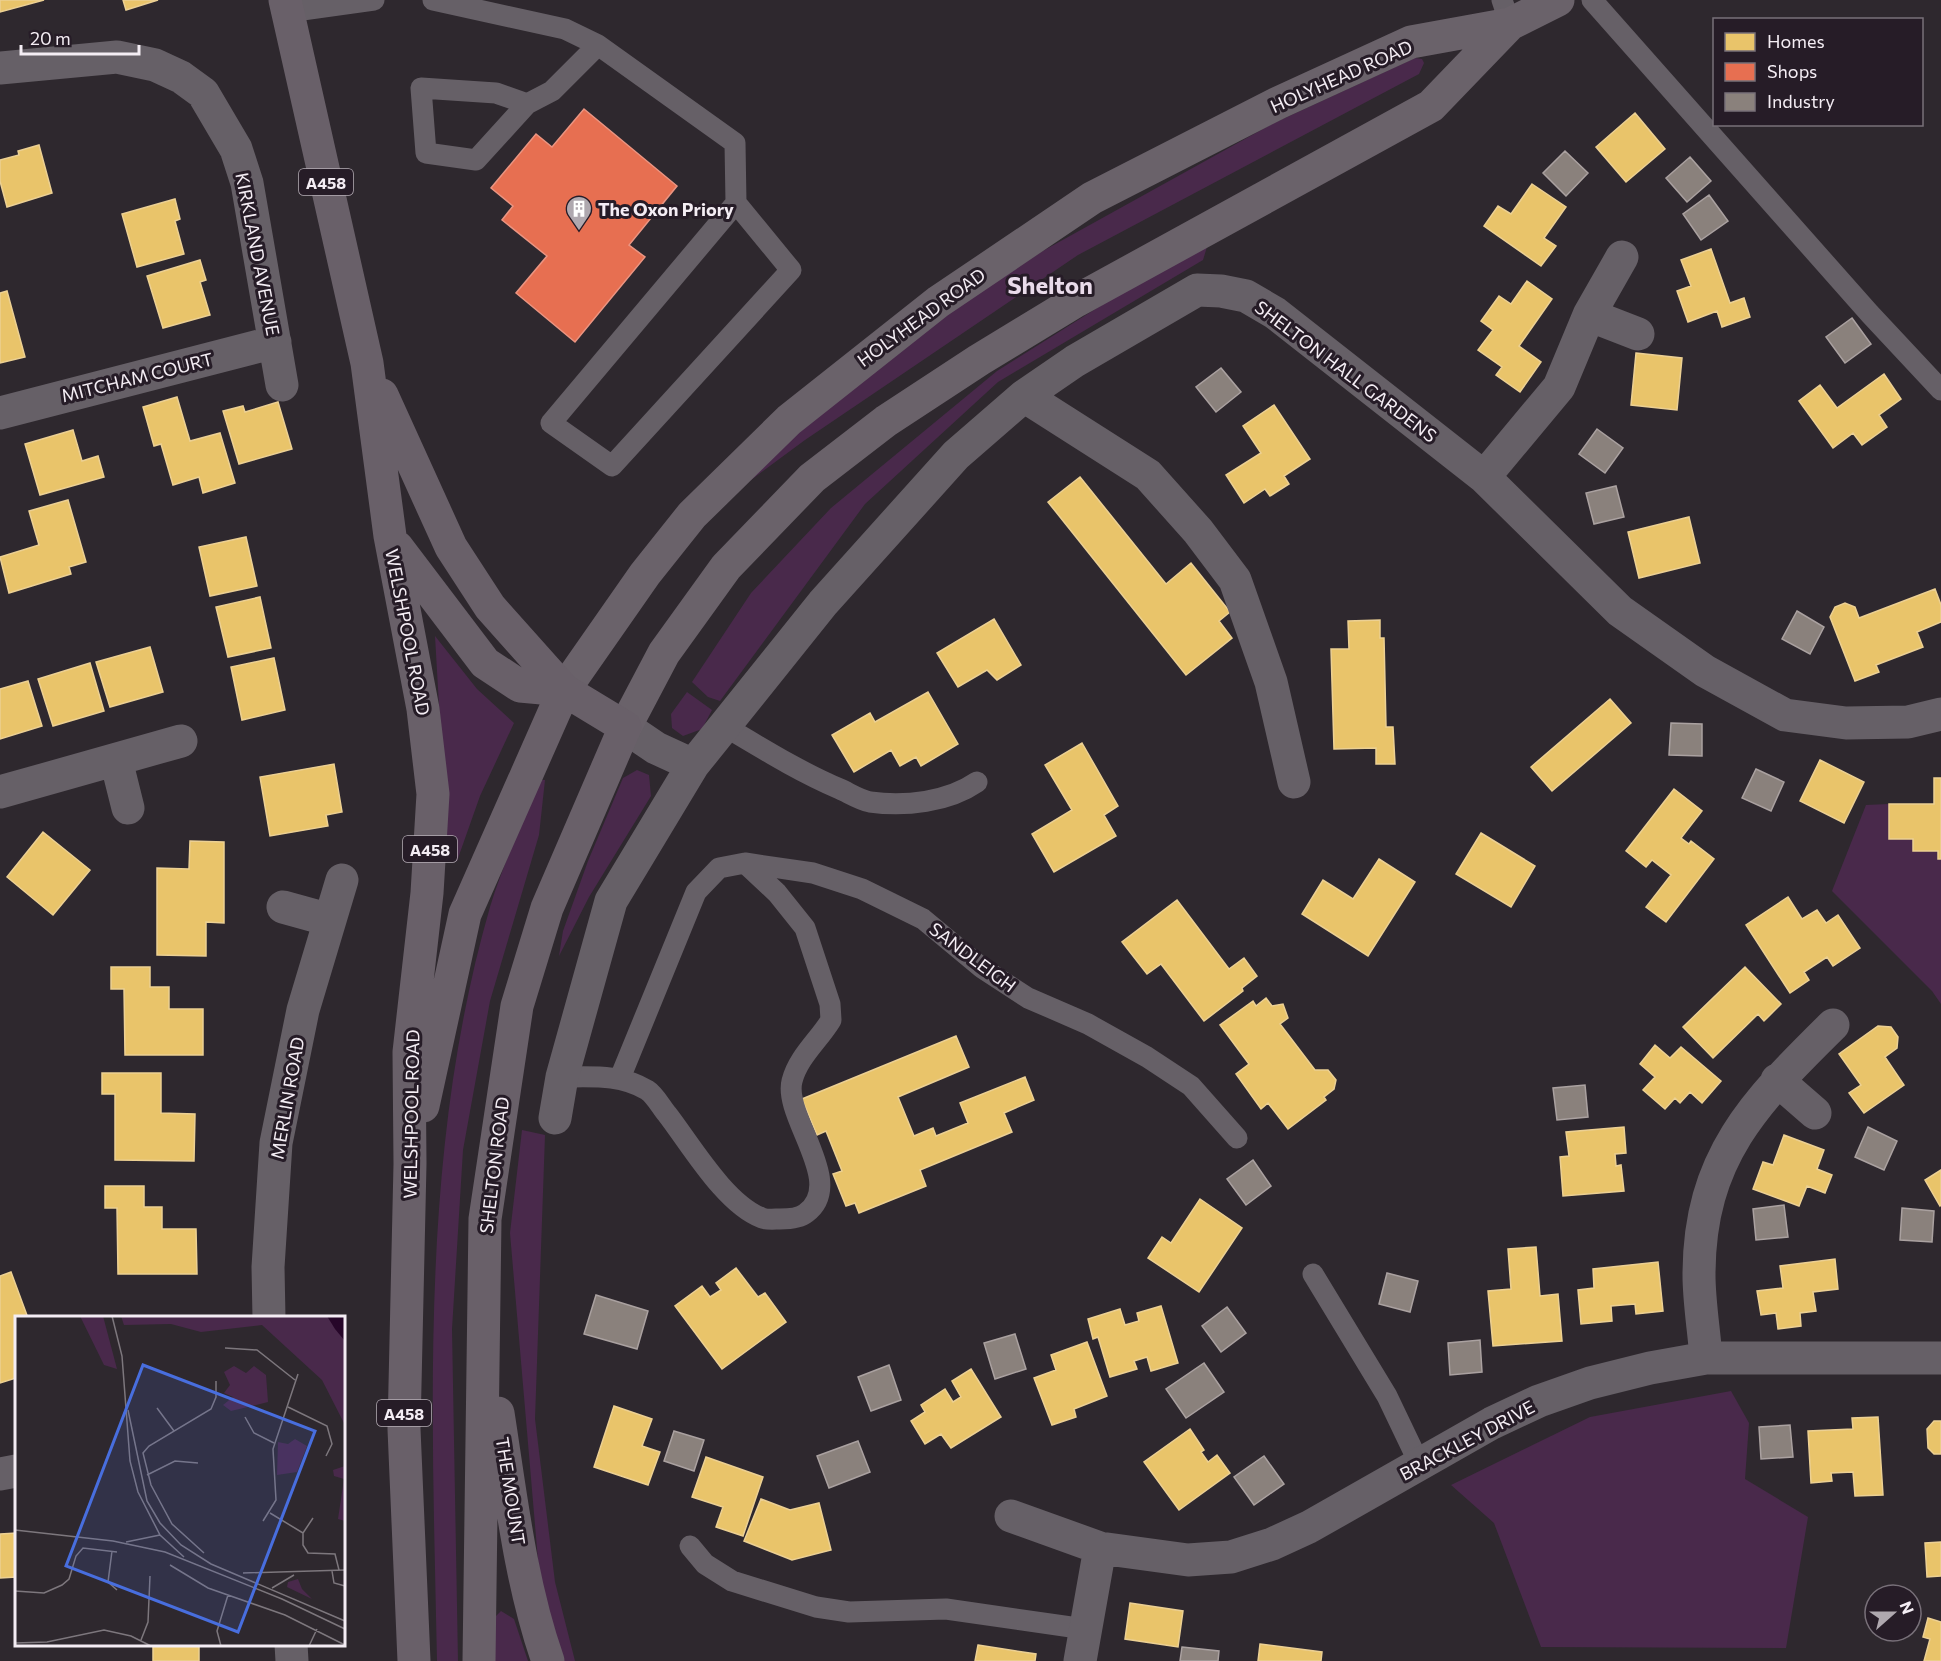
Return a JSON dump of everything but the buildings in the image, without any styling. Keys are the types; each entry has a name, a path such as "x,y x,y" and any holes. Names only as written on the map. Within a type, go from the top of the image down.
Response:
{"main road":[{"name":"HOLYHEAD ROAD","path":"564,690 645,574 692,515 789,420 938,302 1092,198 1278,103 1411,42 1506,12 1558,0"},
{"name":"WELSHPOOL ROAD","path":"286,6 367,363 390,536 423,709 433,794 427,894 409,1052 410,1164 404,1429 414,1661"},
{"name":"HOLYHEAD ROAD","path":"625,727 664,653 726,567 812,478 886,421 979,360 1076,301 1431,106 1506,12"},
{"name":"WELSHPOOL ROAD","path":"367,363 450,547 490,607 564,690 625,727"},
{"name":"WELSHPOOL ROAD","path":"390,536 485,663 520,686 564,690"},
{"name":"A458","path":"410,1164 465,914 564,690"},
{"name":"SHELTON ROAD","path":"479,1661 485,1219 517,1005 547,908 625,727"},
{"name":"THE MOUNT","path":"484,1319 517,1536 535,1625 548,1661"}],"street":[{"name":"KIRKLAND AVENUE","path":"0,68 117,57 155,65 181,77 203,93 236,149 247,183 282,385"},
{"path":"1484,477 1559,387 1589,315 1622,257"},
{"name":"SHELTON HALL GARDENS","path":"1024,396 1076,361 1197,290 1221,291 1245,296 1275,313 1484,477 1620,611 1705,671 1785,715 1846,723 1908,722 1941,714"},
{"path":"1589,315 1638,334"},
{"name":"MITCHAM COURT","path":"0,413 275,342"},
{"path":"555,1118 562,1077 611,902 693,765 726,727 823,603 956,455 1024,396 1148,475 1198,531 1235,580 1271,682 1294,782"},
{"path":"625,727 656,748 693,765"},
{"path":"0,792 181,741"},
{"path":"116,760 128,808"},
{"name":"MERLIN ROAD","path":"269,1316 268,1267 276,1143 303,1010 342,880"},
{"path":"283,907 330,920"},
{"path":"1706,1358 1699,1275 1703,1227 1725,1152 1751,1110 1777,1080 1833,1025"},
{"path":"1777,1080 1815,1113"},
{"name":"BRACKLEY DRIVE","path":"1011,1516 1100,1548 1188,1560 1231,1557 1272,1544 1308,1527 1492,1423 1539,1401 1590,1383 1650,1368 1706,1358 1941,1358"},
{"path":"0,1474 15,1471"},
{"path":"1080,1661 1100,1548"},
{"path":"291,1646 292,1661"}],"lane":[{"path":"286,6 374,0"},
{"path":"432,0 564,29 598,45 735,143 736,203 791,270 612,466 551,423 736,203"},
{"path":"1592,0 1862,306 1941,390"},
{"path":"526,104 496,93 421,88 426,153 476,160 526,104 552,92 598,45"},
{"path":"726,727 804,774 868,802 938,799 962,792 977,782"},
{"path":"562,1077 620,1078 649,1091 714,1179 736,1200 762,1218 786,1219 805,1214 816,1202 819,1180 811,1145 792,1105 791,1082 802,1057 831,1020 831,1004 805,928 777,893 745,863 719,868 696,892 620,1078"},
{"name":"SANDLEIGH","path":"745,863 813,873 862,889 923,919 982,968 1028,998 1088,1024 1191,1086 1237,1138"},
{"path":"1313,1274 1387,1396 1420,1465"},
{"path":"690,1546 705,1564 732,1581 816,1607 849,1612 946,1609 1084,1629"}],"shaded area":[{"path":"1415,58 1422,59 1424,63 1419,74 1078,255 805,440 751,480 752,470 910,339 1041,252 1274,123"},
{"path":"1210,237 1203,260 998,382 865,504 720,701 708,697 692,682 751,593 831,508 997,371"},
{"path":"435,636 477,689 514,723 480,796 457,861 448,861"},
{"path":"687,692 712,710 702,729 683,736 672,728 671,714"},
{"path":"637,770 649,775 651,796 589,897 559,956 563,931 588,861 623,778"},
{"path":"539,780 545,780 539,835 490,1001 463,1150 452,1329 458,1661 437,1661 433,1471 435,1282 441,1187 451,1093 467,1000 490,907"},
{"path":"1889,804 1913,839 1913,851 1938,851 1938,859 1941,859 1941,1004 1932,991 1832,891 1866,805"},
{"path":"522,1130 545,1135 535,1419 555,1582 575,1661 564,1661 541,1595 510,1233"},
{"path":"1731,1391 1749,1423 1745,1479 1808,1517 1786,1648 1541,1647 1494,1523 1451,1485 1590,1417"},
{"path":"501,1611 514,1619 528,1661 492,1661 491,1621"}],"place":[{"name":"The Oxon Priory","path":"579,232"}],"district":[{"name":"Shelton","path":"1050,284"}]}
